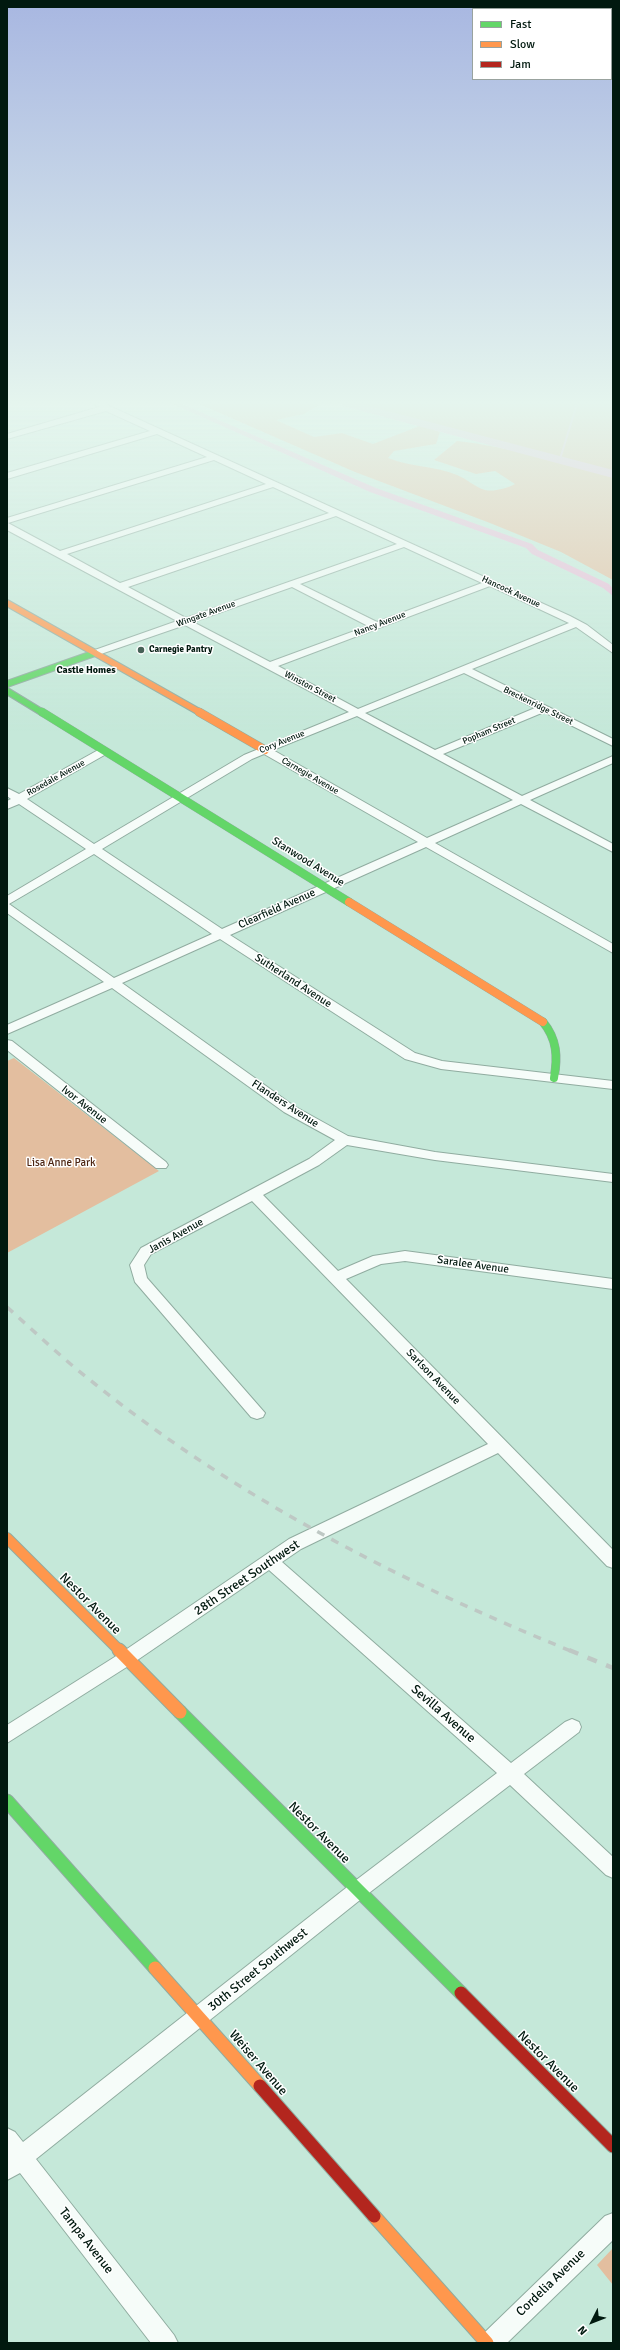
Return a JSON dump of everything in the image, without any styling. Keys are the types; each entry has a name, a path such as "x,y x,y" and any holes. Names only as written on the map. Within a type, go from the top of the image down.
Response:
{"street":[{"path":"7,521 31,514"},
{"path":"60,554 183,514"},
{"path":"120,586 335,514"},
{"name":"Hancock Avenue","path":"338,514 577,624 613,650"},
{"name":"Winston Street","path":"7,526 613,849"},
{"name":"Wingate Avenue","path":"7,684 404,544"},
{"path":"292,583 376,626"},
{"name":"Nancy Avenue","path":"270,666 490,583"},
{"name":"Carnegie Avenue","path":"7,602 613,949"},
{"name":"Cory Avenue","path":"7,901 248,757 577,624"},
{"name":"Breckenridge Street","path":"464,669 613,743"},
{"name":"Stanwood Avenue","path":"7,691 543,1022 552,1031 558,1048 554,1078"},
{"name":"Popham Street","path":"435,754 543,709"},
{"name":"Rosedale Avenue","path":"7,806 104,751"},
{"name":"Clearfield Avenue","path":"7,1030 613,759"},
{"name":"Sutherland Avenue","path":"7,791 221,934 414,1058 442,1065 613,1085"},
{"name":"Flanders Avenue","path":"7,907 289,1109 344,1140 435,1156 613,1178"},
{"name":"Ivor Avenue","path":"7,1044 161,1165"},
{"name":"Janis Avenue","path":"257,1413 140,1279 137,1270 141,1256 146,1251 314,1162 344,1140"},
{"name":"Sarlson Avenue","path":"253,1193 337,1277 613,1561"},
{"name":"Saralee Avenue","path":"337,1277 371,1261 405,1256 613,1284"},
{"name":"28th Street Southwest","path":"7,1735 127,1658 295,1544 500,1445"},
{"name":"Nestor Avenue","path":"7,1538 613,2146"},
{"name":"Sevilla Avenue","path":"270,1561 510,1772 550,1812 613,1869"},
{"name":"30th Street Southwest","path":"14,2163 200,2017 358,1890 510,1772 572,1727"},
{"name":"Weiser Avenue","path":"7,1801 488,2343"},
{"name":"Tampa Avenue","path":"7,2139 14,2163 166,2343"},
{"name":"Cordelia Avenue","path":"488,2343 613,2224"}],"green space":[{"path":"465,514 613,514 613,580 561,552"},
{"name":"Lisa Anne Park","path":"14,1058 159,1171 7,1253 7,1061"},
{"path":"613,2248 613,2285 597,2265"}],"waterway":[{"path":"439,514 529,546 535,552 606,586 613,594"}],"railway":[{"path":"7,1307 84,1375 149,1425 264,1501 323,1535 384,1567 508,1625 571,1651"},
{"path":"569,1650 613,1668"}],"traffic: fast":[{"path":"7,684 95,653"},
{"path":"7,691 349,902"},
{"path":"543,1022 555,1041 556,1062 554,1078"},
{"path":"180,1712 461,1993"},
{"path":"7,1801 155,1968"}],"traffic: slow":[{"path":"7,603 265,750"},
{"path":"349,902 543,1022"},
{"path":"7,1538 180,1712"},
{"path":"155,1968 260,2086"},
{"path":"374,2216 487,2343"}],"traffic: jam":[{"path":"461,1993 613,2146"},
{"path":"260,2086 374,2216"}],"place":[{"name":"Carnegie Pantry","path":"141,650"}],"district":[{"name":"Castle Homes","path":"86,670"}]}
